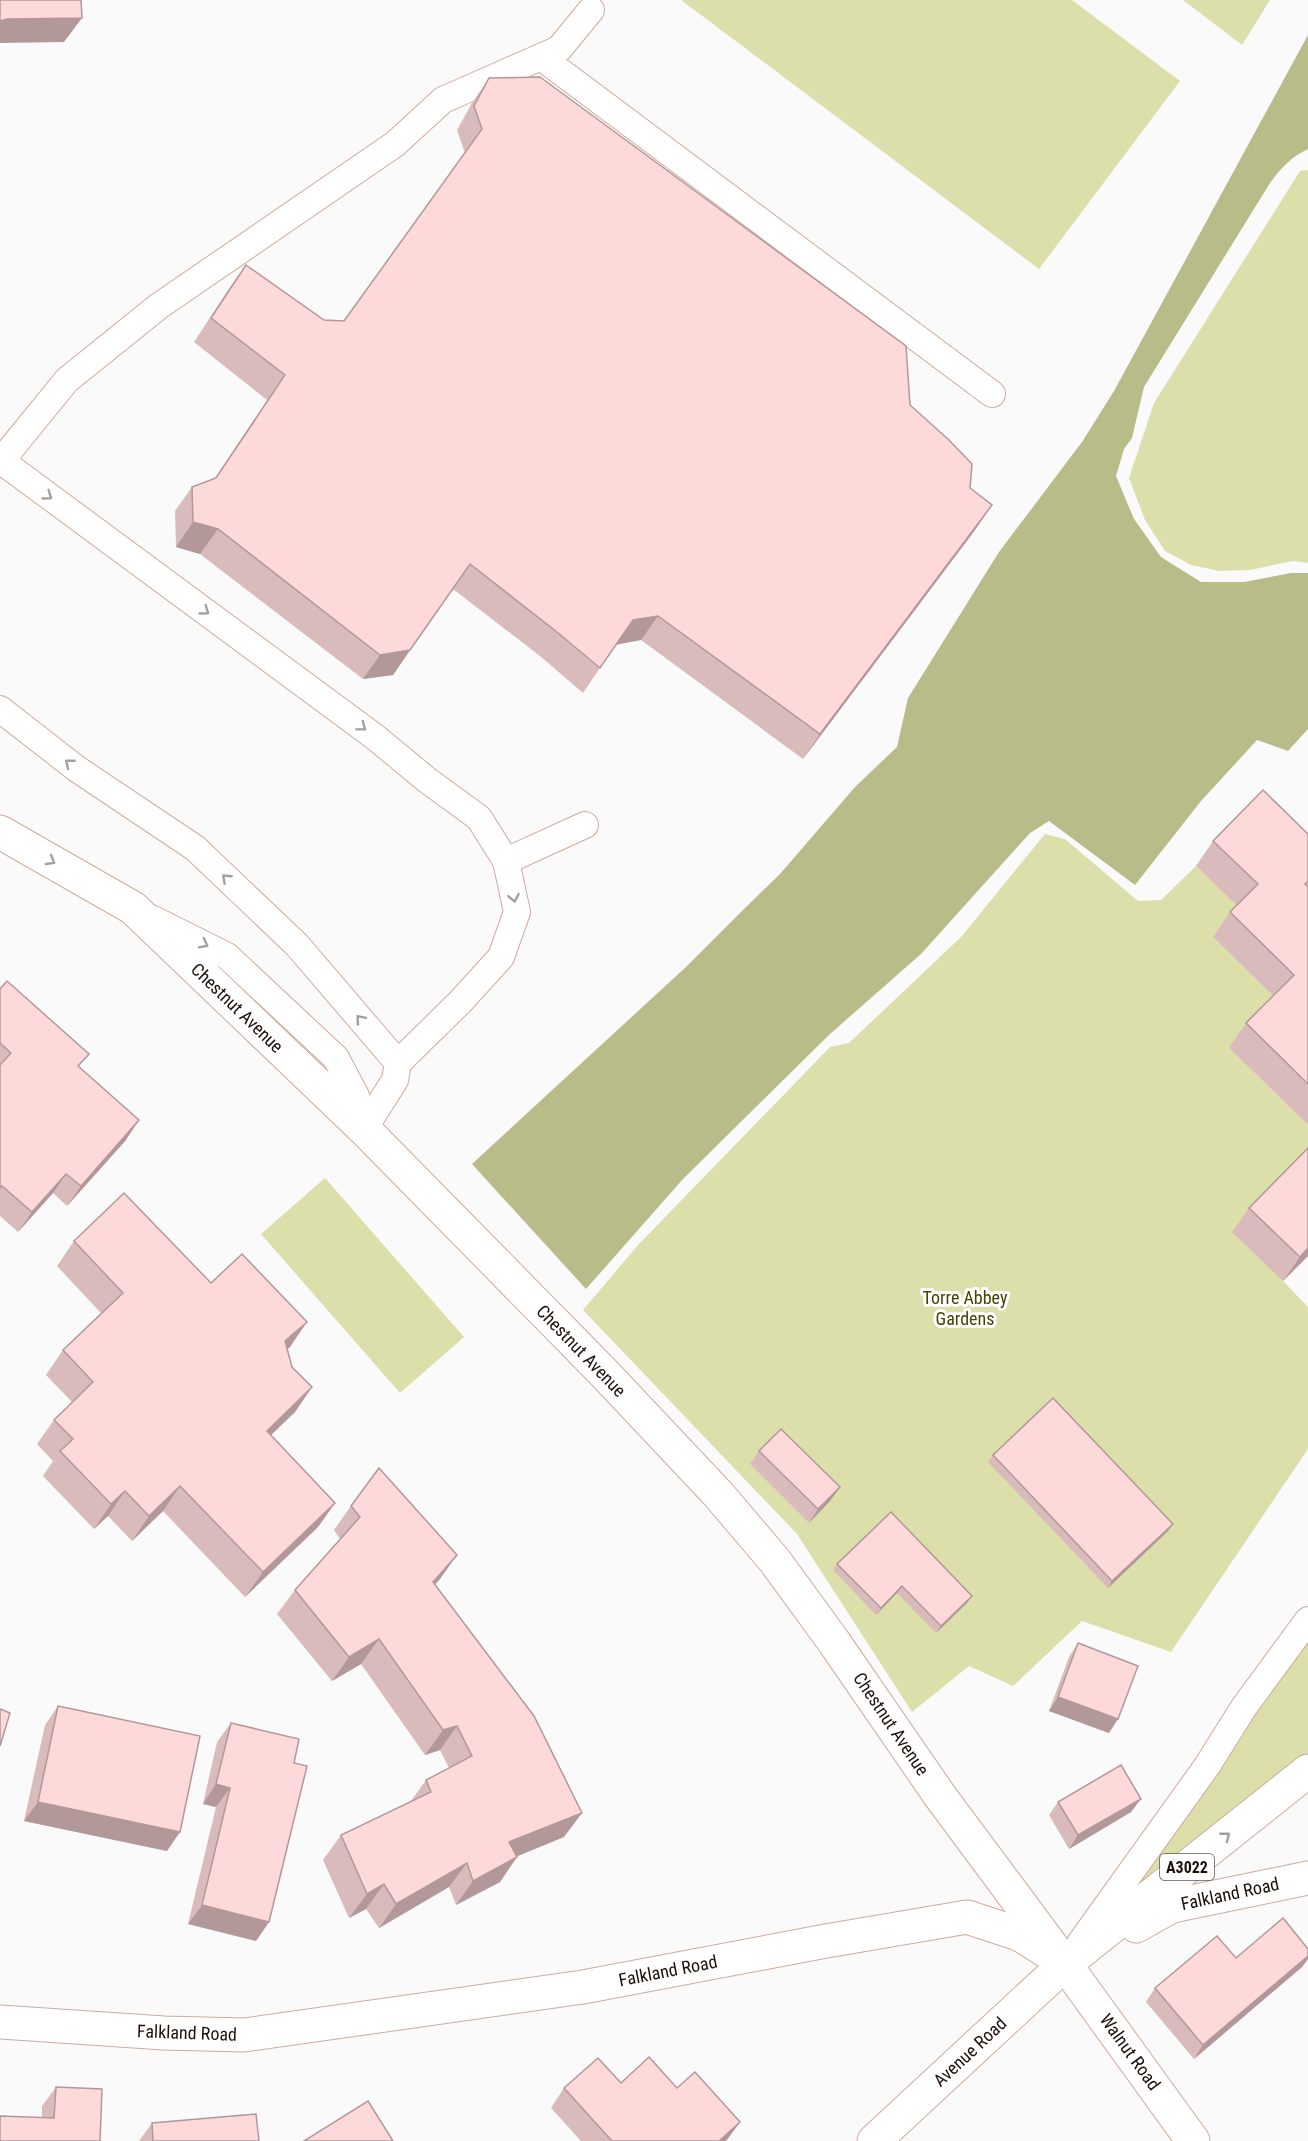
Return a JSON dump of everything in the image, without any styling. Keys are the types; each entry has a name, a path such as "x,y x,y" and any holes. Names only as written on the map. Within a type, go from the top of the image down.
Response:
{"street":[{"name":"Chestnut Avenue","path":"0,832 133,908 364,1129 604,1373 718,1494 775,1561 940,1796 1065,1964"},
{"name":"A3022","path":"1065,1964 1308,1771"},
{"name":"Falkland Road","path":"0,2022 164,2033 244,2035 583,1987 814,1943 967,1917 1019,1934 1065,1964 1172,1906 1308,1878"},
{"name":"Avenue Road","path":"874,2141 1065,1964"},
{"name":"Walnut Road","path":"1065,1964 1193,2141"}],"lane":[{"path":"364,1129 395,1080 398,1063 461,1001 501,957 517,912 506,861 479,818 427,780 375,737 1,460 67,380 159,306 395,144 443,100 559,49 591,10"},
{"path":"541,57 992,394"},
{"path":"0,709 77,769 195,848 297,945 398,1063"},
{"path":"506,861 585,825"},
{"path":"133,908 227,956 336,1058 356,1096 364,1129"},
{"path":"1065,1964 1207,1767 1244,1707 1308,1620"}],"green space":[{"path":"681,0 1072,0 1180,81 1039,269"},
{"path":"1183,0 1270,0 1242,45"},
{"path":"1308,35 1308,149 1287,163 1270,183 1144,387 1132,438 1124,449 1116,476 1134,519 1161,557 1201,582 1244,582 1291,573 1308,573 1308,729 1288,751 1257,740 1201,801 1135,885 1049,821 1030,833 921,954 830,1034 683,1179 586,1289 472,1164 687,966 780,874 855,787 897,747 908,698 999,552 1082,442 1114,391"},
{"path":"1308,170 1308,563 1293,561 1250,570 1219,571 1191,565 1165,551 1145,520 1129,478 1154,403 1300,171"},
{"name":"Torre Abbey Gardens","path":"1045,834 1065,839 1138,901 1161,900 1196,866 1240,909 1213,937 1276,999 1229,1048 1308,1125 1308,1155 1283,1281 1308,1307 1308,1449 1171,1652 1082,1621 1013,1686 969,1666 912,1712 797,1534 583,1310 638,1245 830,1047 849,1043 961,937"},
{"path":"325,1178 464,1337 400,1393 261,1234"},
{"path":"1308,1620 1308,1771 1065,1964"}],"building":[{"path":"0,0 81,0 82,18 0,21"},
{"path":"540,77 906,346 910,405 972,464 970,488 992,505 820,734 658,616 633,620 600,668 470,564 410,650 380,655 218,529 193,522 192,487 216,478 285,375 211,318 246,265 324,320 344,321 482,129 474,106 489,78"},
{"path":"1263,790 1308,834 1308,881 1305,884 1308,887 1308,1084 1246,1023 1294,975 1230,912 1258,884 1213,841"},
{"path":"7,981 89,1054 78,1066 139,1120 81,1186 66,1174 32,1212 2,1186 0,1188 0,1065 11,1053 0,1043 0,989"},
{"path":"1308,1148 1308,1248 1300,1257 1249,1208"},
{"path":"124,1193 211,1283 242,1254 307,1322 285,1341 292,1367 312,1387 267,1431 335,1503 263,1572 180,1486 149,1516 125,1491 111,1504 60,1451 73,1439 54,1420 93,1382 63,1350 123,1293 74,1241"},
{"path":"1053,1398 1173,1524 1112,1581 993,1455"},
{"path":"781,1429 840,1487 818,1509 759,1451"},
{"path":"379,1468 457,1555 433,1582 534,1716 582,1813 509,1842 517,1857 473,1881 467,1863 396,1904 384,1884 367,1894 341,1835 431,1792 426,1780 472,1756 457,1726 443,1730 379,1639 349,1657 295,1590 360,1517 351,1506"},
{"path":"891,1512 972,1596 941,1626 902,1586 881,1608 837,1564"},
{"path":"1078,1643 1138,1666 1118,1719 1058,1697"},
{"path":"58,1706 200,1736 180,1832 38,1802"},
{"path":"0,1709 10,1713 0,1746"},
{"path":"231,1723 299,1739 294,1763 307,1766 269,1922 202,1905 230,1788 216,1784"},
{"path":"1121,1765 1141,1799 1078,1835 1058,1802"},
{"path":"1283,1918 1308,1949 1308,1956 1203,2045 1155,1988 1217,1936 1236,1958"},
{"path":"649,2057 677,2088 695,2072 740,2122 719,2141 612,2141 564,2088 598,2058 621,2083"},
{"path":"56,2087 102,2089 100,2141 0,2141 0,2116 54,2118"},
{"path":"368,2101 393,2141 304,2141"},
{"path":"256,2114 259,2141 153,2141 152,2123"}]}
